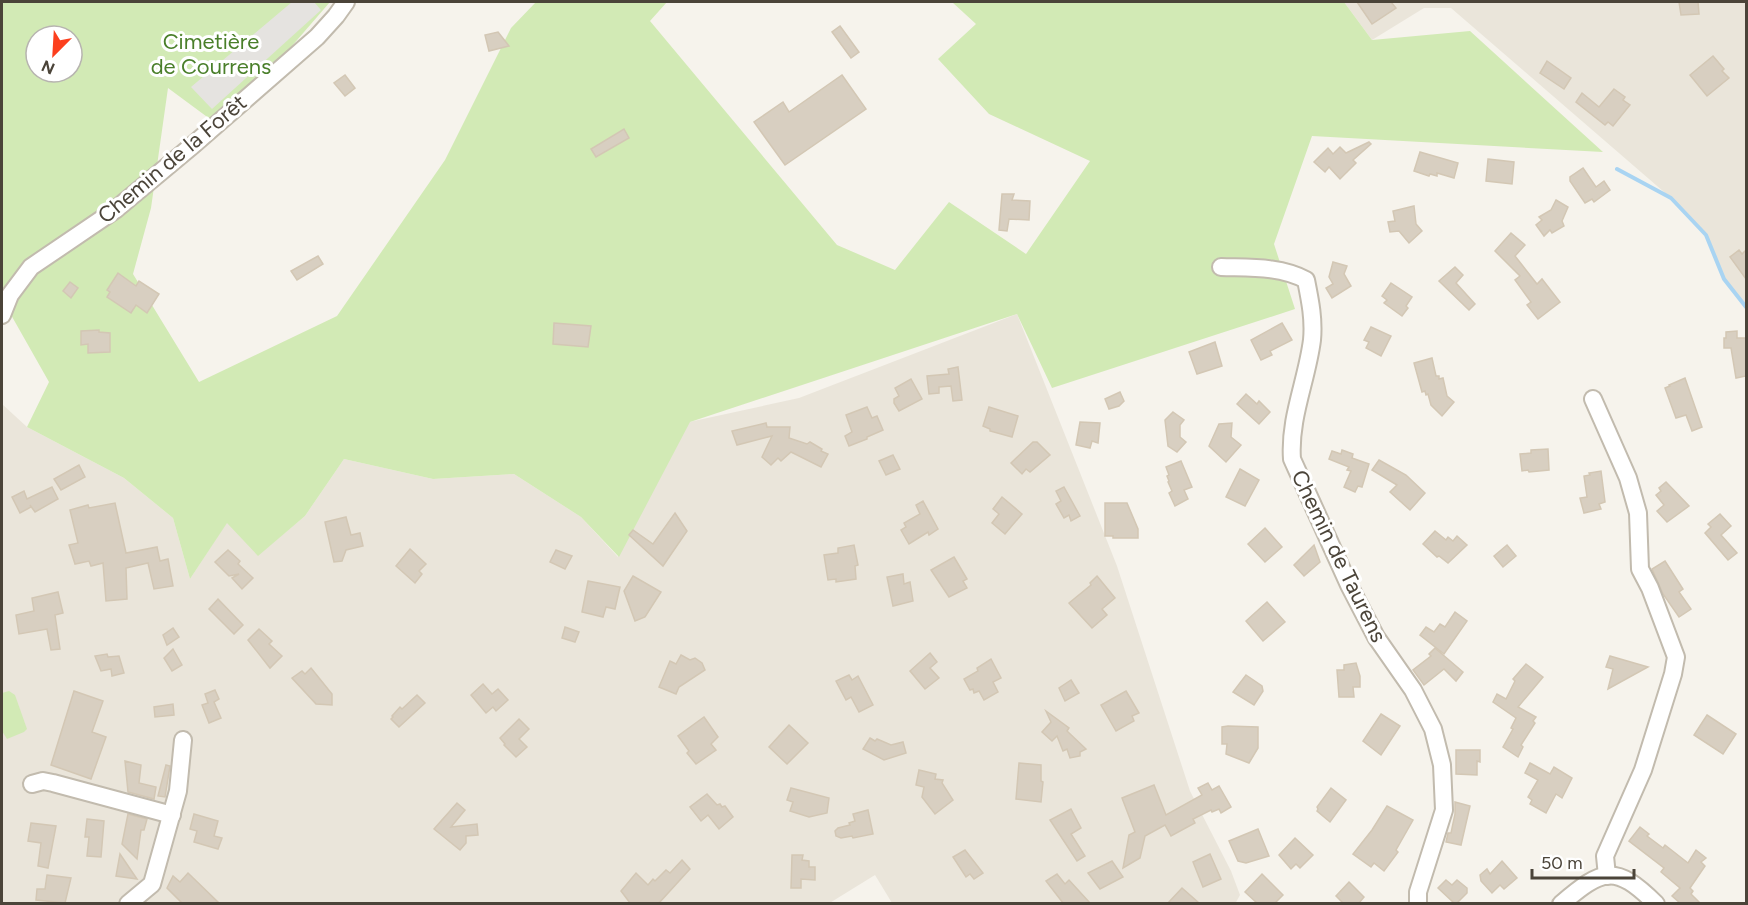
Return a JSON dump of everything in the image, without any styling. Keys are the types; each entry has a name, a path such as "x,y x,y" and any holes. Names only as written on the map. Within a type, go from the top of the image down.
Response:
{"street":[{"name":"Chemin de la Forêt","path":"2,315 10,296 31,267 115,210 184,152 316,37 346,2"},
{"name":"Chemin de Taurens","path":"1221,267 1270,269 1293,273 1306,280 1313,314 1312,340 1291,441 1292,459 1349,585 1376,636 1413,690 1433,729 1439,748 1444,810 1418,892 1418,903"},
{"path":"1593,399 1628,478 1638,513 1640,569 1650,588 1676,657 1670,684 1643,770 1605,856 1607,876"},
{"path":"128,903 152,884 178,791 183,740"},
{"path":"32,784 43,781 53,783 172,815"},
{"path":"1561,903 1598,876 1615,876 1637,885 1656,903"}],"shaded area":[{"path":"292,2 314,2 321,10 212,109 191,87"},
{"path":"1344,2 1746,2 1746,307 1724,279 1706,235 1671,198 1451,8 1424,8 1372,40"},
{"path":"1017,314 1117,566 1190,791 1231,871 1240,895 1235,904 892,903 875,875 828,904 2,903 2,404 27,427 124,478 173,518 190,579 227,522 258,555 305,516 344,459 433,479 514,474 581,517 618,557 689,422 799,398"}],"green space":[{"name":"Cimetière de Courrens","path":"2,2 330,2 272,69 214,122 168,88 151,208 133,274 199,382 337,316 445,160 511,28 536,2 667,2 650,21 837,245 895,270 949,202 1026,254 1090,161 989,114 938,59 976,24 952,2 1344,2 1372,40 1470,31 1603,152 1312,136 1274,244 1295,309 1052,388 1017,314 690,422 619,557 581,517 514,474 433,479 344,459 305,516 258,556 227,523 190,579 173,518 124,478 27,427 49,382 2,299"},
{"path":"9,691 15,695 27,729 7,739 2,731 2,693"}],"building":[{"path":"1357,2 1391,2 1396,8 1372,24"},
{"path":"1679,2 1698,2 1699,14 1681,15"},
{"path":"840,26 859,52 851,58 832,32"},
{"path":"498,32 509,46 489,51 485,35"},
{"path":"1713,56 1729,78 1707,96 1690,75"},
{"path":"1547,61 1571,78 1564,89 1540,73"},
{"path":"345,75 355,88 345,96 334,83"},
{"path":"842,75 866,109 785,165 754,122 783,102 789,112"},
{"path":"1614,89 1625,97 1623,100 1630,105 1613,126 1608,122 1605,125 1576,102 1582,93 1599,107"},
{"path":"624,129 629,138 596,157 591,149"},
{"path":"1369,142 1371,144 1353,160 1356,163 1340,179 1329,167 1325,172 1314,162 1328,148 1333,154 1340,147 1346,153"},
{"path":"1420,152 1458,163 1454,178 1437,173 1437,176 1430,174 1429,176 1414,171"},
{"path":"1488,159 1514,162 1512,184 1486,181"},
{"path":"1583,168 1596,187 1604,181 1610,190 1594,202 1592,199 1585,203 1570,181 1570,177"},
{"path":"1002,194 1014,194 1012,200 1030,201 1029,220 1009,219 1007,231 999,230"},
{"path":"1556,200 1568,207 1562,221 1564,226 1552,233 1550,230 1544,236 1536,225 1542,220 1539,217 1551,210"},
{"path":"1414,206 1416,224 1422,231 1409,243 1399,231 1390,232 1388,222 1395,221 1393,211"},
{"path":"1511,233 1525,245 1515,256 1537,284 1542,279 1560,302 1538,319 1527,305 1531,302 1515,280 1520,276 1495,251"},
{"path":"1739,250 1742,254 1746,250 1746,279 1730,257"},
{"path":"318,256 323,264 297,280 291,271"},
{"path":"1333,262 1347,266 1344,274 1351,286 1332,298 1326,288 1333,284 1329,277"},
{"path":"1455,267 1463,275 1456,283 1475,304 1469,310 1439,281"},
{"path":"118,273 136,286 139,281 159,294 147,313 136,305 131,313 107,297 110,292 107,290"},
{"path":"70,282 78,288 71,298 63,291"},
{"path":"1391,283 1412,297 1402,316 1384,303 1387,300 1382,296"},
{"path":"554,323 591,326 588,347 553,344"},
{"path":"1282,323 1292,340 1270,351 1272,355 1261,360 1251,340"},
{"path":"1371,327 1391,336 1381,356 1366,348 1369,342 1364,340"},
{"path":"99,330 99,332 110,333 110,352 88,353 88,344 81,345 81,331"},
{"path":"1737,331 1737,338 1746,338 1746,376 1736,378 1731,348 1724,348 1724,338 1726,338 1726,332"},
{"path":"1215,342 1222,366 1197,374 1189,352"},
{"path":"1432,358 1436,376 1439,376 1439,379 1443,378 1447,396 1454,402 1442,416 1431,405 1428,394 1426,395 1425,391 1422,392 1414,363"},
{"path":"958,367 962,400 953,401 951,386 939,387 939,393 929,394 927,376 949,374 948,369"},
{"path":"1685,378 1702,427 1692,431 1686,415 1676,418 1665,388"},
{"path":"911,379 922,399 899,411 894,403 894,399 899,396 895,388"},
{"path":"1120,392 1124,401 1119,406 1109,409 1105,399"},
{"path":"1246,394 1257,404 1259,401 1270,412 1259,424 1237,404"},
{"path":"867,407 872,418 877,416 883,430 849,446 845,436 852,432 846,415"},
{"path":"989,407 1018,416 1012,437 990,431 983,426"},
{"path":"1173,412 1184,420 1180,425 1180,437 1186,442 1177,452 1168,446 1165,420"},
{"path":"1080,422 1100,423 1098,443 1092,441 1090,448 1076,445"},
{"path":"766,423 767,427 790,427 789,438 807,444 810,442 822,449 821,451 828,454 821,467 791,452 781,461 778,458 771,465 762,457 772,436 737,445 732,431"},
{"path":"1232,423 1231,437 1241,445 1226,462 1209,446 1219,424"},
{"path":"1033,442 1037,442 1050,455 1030,472 1026,469 1022,474 1011,463"},
{"path":"1548,449 1549,470 1522,471 1520,454 1531,453 1531,450"},
{"path":"1342,450 1353,454 1352,458 1369,464 1362,487 1358,486 1355,492 1344,487 1351,471 1347,470 1349,467 1329,459 1332,451 1341,454"},
{"path":"893,455 900,469 886,475 879,461"},
{"path":"1379,460 1406,475 1425,493 1410,510 1390,492 1397,485 1372,470"},
{"path":"1181,461 1192,487 1184,490 1188,499 1175,506 1169,493 1172,491 1166,467"},
{"path":"79,465 85,477 61,490 54,479"},
{"path":"1240,469 1259,480 1245,506 1226,497"},
{"path":"1601,471 1605,502 1599,504 1601,509 1584,513 1580,498 1587,497 1584,476"},
{"path":"1666,482 1689,506 1667,522 1657,511 1664,505 1656,495 1661,491 1659,488"},
{"path":"52,487 58,499 35,512 30,505 31,507 20,513 12,497 24,491 27,499"},
{"path":"1064,487 1080,516 1071,521 1069,515 1064,518 1056,504 1061,501 1056,491"},
{"path":"1002,497 1022,514 1005,534 992,523 999,514 993,509"},
{"path":"923,501 938,529 929,535 928,532 909,544 901,530 906,527 904,523 920,514 916,505"},
{"path":"115,503 126,553 157,547 160,561 168,559 173,586 154,589 148,563 126,568 127,599 106,601 103,563 91,566 89,561 75,564 69,545 78,543 70,510 88,505 89,508"},
{"path":"1105,503 1127,503 1138,529 1138,538 1105,536"},
{"path":"675,513 687,531 663,566 629,535 633,530 653,544"},
{"path":"1720,514 1731,526 1721,535 1737,553 1728,560 1705,533 1711,527 1708,524"},
{"path":"346,517 351,535 360,533 363,546 346,550 342,561 334,562 325,522"},
{"path":"1265,528 1282,547 1265,562 1248,544"},
{"path":"1435,531 1446,540 1448,537 1453,541 1457,536 1467,545 1448,563 1439,556 1437,557 1423,544"},
{"path":"854,545 858,565 855,566 856,579 836,582 836,579 828,580 824,555 838,553 838,548"},
{"path":"1314,545 1320,562 1304,576 1294,565"},
{"path":"1507,545 1516,556 1503,567 1494,556"},
{"path":"410,549 426,564 419,571 422,574 415,583 396,566"},
{"path":"228,550 240,561 238,564 253,578 242,589 232,578 239,574 229,576 215,562"},
{"path":"556,550 572,556 565,569 550,562"},
{"path":"954,557 967,579 963,581 967,588 949,597 931,570"},
{"path":"1665,561 1683,589 1679,592 1691,609 1679,617 1663,594 1652,569"},
{"path":"903,574 904,584 910,582 913,601 893,606 887,577"},
{"path":"633,576 661,592 645,617 635,621 624,591"},
{"path":"1097,576 1115,598 1102,609 1107,615 1092,628 1069,603 1091,585 1090,583"},
{"path":"588,581 620,587 615,609 606,607 603,617 582,612"},
{"path":"58,592 63,613 55,615 60,649 51,650 47,629 19,634 16,615 34,611 32,598"},
{"path":"218,599 243,625 234,634 209,609"},
{"path":"1267,602 1285,622 1263,641 1246,621"},
{"path":"1455,612 1467,621 1444,654 1420,635 1426,627 1434,632 1440,624 1445,627"},
{"path":"565,627 579,632 575,642 562,638"},
{"path":"173,628 179,637 167,645 163,635"},
{"path":"259,629 272,641 269,644 282,656 270,668 248,640"},
{"path":"1435,648 1463,672 1456,681 1444,669 1424,685 1413,670 1431,656 1429,654"},
{"path":"173,649 182,665 172,671 164,658"},
{"path":"930,653 937,662 930,668 939,678 925,689 910,671"},
{"path":"107,654 108,657 119,656 124,673 112,676 111,669 101,671 95,656"},
{"path":"681,655 690,660 695,658 702,663 705,670 679,687 676,694 659,687 670,661 676,664"},
{"path":"1610,656 1648,667 1608,689 1613,669 1606,667"},
{"path":"991,659 1001,678 993,682 998,692 984,700 979,691 974,693 973,689 970,690 964,679 978,671 977,668"},
{"path":"1356,663 1360,676 1360,687 1353,687 1354,697 1339,697 1337,670 1344,670 1344,665"},
{"path":"1526,664 1543,677 1518,707 1536,717 1533,721 1535,723 1521,745 1523,747 1518,757 1503,747 1516,718 1493,702 1497,694 1506,699 1515,681 1513,679"},
{"path":"311,668 332,694 332,705 316,704 292,678 302,671 305,674"},
{"path":"849,675 852,680 858,676 873,705 859,712 851,697 846,700 836,681"},
{"path":"1246,675 1262,686 1263,691 1254,705 1233,692"},
{"path":"1071,680 1079,693 1065,701 1059,688"},
{"path":"483,684 492,694 498,689 508,700 496,711 493,707 486,713 471,695"},
{"path":"215,690 219,699 214,702 221,718 209,723 202,705 208,703 205,694"},
{"path":"74,691 103,701 92,732 106,737 91,779 51,765"},
{"path":"1126,691 1139,713 1132,716 1134,721 1116,731 1101,705"},
{"path":"417,695 425,703 399,727 391,719 392,716"},
{"path":"173,704 174,715 155,717 154,707"},
{"path":"1046,711 1069,728 1067,731 1086,749 1080,752 1080,756 1070,758 1067,749 1063,751 1057,736 1052,741 1042,732 1051,722"},
{"path":"1381,714 1400,726 1381,755 1363,741"},
{"path":"1707,715 1736,734 1723,754 1694,735"},
{"path":"704,717 718,737 711,744 716,750 696,764 678,736"},
{"path":"519,719 529,729 519,739 527,747 516,757 500,738"},
{"path":"789,725 808,743 787,764 769,747"},
{"path":"1222,727 1258,727 1258,748 1249,763 1226,754 1227,744 1222,744"},
{"path":"870,738 891,745 903,742 906,753 884,760 863,749"},
{"path":"1456,750 1480,750 1477,775 1456,774"},
{"path":"125,761 141,765 139,783 156,787 154,799 128,792"},
{"path":"1019,763 1041,765 1041,781 1043,782 1041,802 1016,799"},
{"path":"1530,763 1550,774 1554,767 1572,778 1562,798 1556,794 1546,813 1530,804 1532,800 1528,797 1538,780 1525,773"},
{"path":"166,765 170,766 165,797 158,796"},
{"path":"919,770 936,774 935,779 943,780 942,783 953,800 935,814 922,797 924,787 916,785"},
{"path":"1208,783 1212,790 1219,786 1231,807 1221,813 1219,809 1212,812 1211,810 1193,819 1195,823 1171,836 1165,825 1145,836 1140,858 1123,868 1129,835 1135,832 1122,798 1154,785 1166,815 1202,795 1198,788"},
{"path":"791,788 829,798 827,813 809,817 790,811 793,802 787,800"},
{"path":"1331,788 1346,800 1330,822 1317,811 1317,807"},
{"path":"707,794 717,805 725,806 733,817 719,829 708,815 701,821 690,807"},
{"path":"1455,802 1470,806 1461,845 1446,842 1448,833 1451,833"},
{"path":"457,803 465,810 451,827 477,824 478,835 466,836 466,843 460,850 434,829"},
{"path":"1387,806 1413,820 1396,850 1398,852 1384,871 1374,863 1371,867 1353,854"},
{"path":"1071,809 1081,828 1071,834 1085,856 1077,861 1050,820"},
{"path":"868,810 873,834 853,838 852,836 841,838 836,836 835,831 838,828 855,821 853,814"},
{"path":"128,814 147,819 144,830 141,830 137,859 122,844"},
{"path":"194,814 218,821 214,836 222,838 218,849 194,842 197,831 190,829"},
{"path":"87,819 104,821 101,857 87,856 89,837 85,837"},
{"path":"31,823 56,826 48,868 38,866 41,843 28,841"},
{"path":"1640,827 1649,834 1647,836 1663,848 1665,845 1688,863 1696,850 1706,858 1701,862 1705,866 1690,888 1693,891 1691,894 1700,903 1680,903 1672,896 1680,888 1661,872 1664,868 1629,841"},
{"path":"1258,829 1269,856 1246,863 1238,861 1229,841"},
{"path":"1295,838 1313,855 1300,868 1296,864 1291,869 1279,855"},
{"path":"965,850 983,873 974,879 970,874 966,877 953,857"},
{"path":"120,854 137,879 116,876"},
{"path":"1210,854 1221,879 1203,887 1193,862"},
{"path":"792,855 803,855 802,860 809,861 809,867 815,867 815,880 801,879 801,888 791,888"},
{"path":"682,860 690,869 659,903 630,903 621,891 636,873 648,885 666,870 670,873"},
{"path":"1112,861 1123,877 1100,889 1088,873"},
{"path":"1502,861 1517,878 1504,889 1500,885 1492,893 1481,881 1480,875 1487,869 1490,874"},
{"path":"188,873 219,903 182,903 167,888 173,876 180,882"},
{"path":"1057,874 1065,884 1069,880 1090,903 1063,903 1046,881"},
{"path":"1262,874 1283,895 1275,903 1257,903 1245,892"},
{"path":"47,875 71,878 65,903 36,900 37,889 45,889"},
{"path":"1446,880 1452,885 1457,880 1467,888 1467,893 1457,903 1454,903 1438,888"},
{"path":"1349,882 1364,897 1359,903 1343,903 1336,896"},
{"path":"1182,888 1199,903 1168,903"}],"waterway":[{"path":"1617,169 1671,198 1706,235 1724,279 1746,307"}]}
